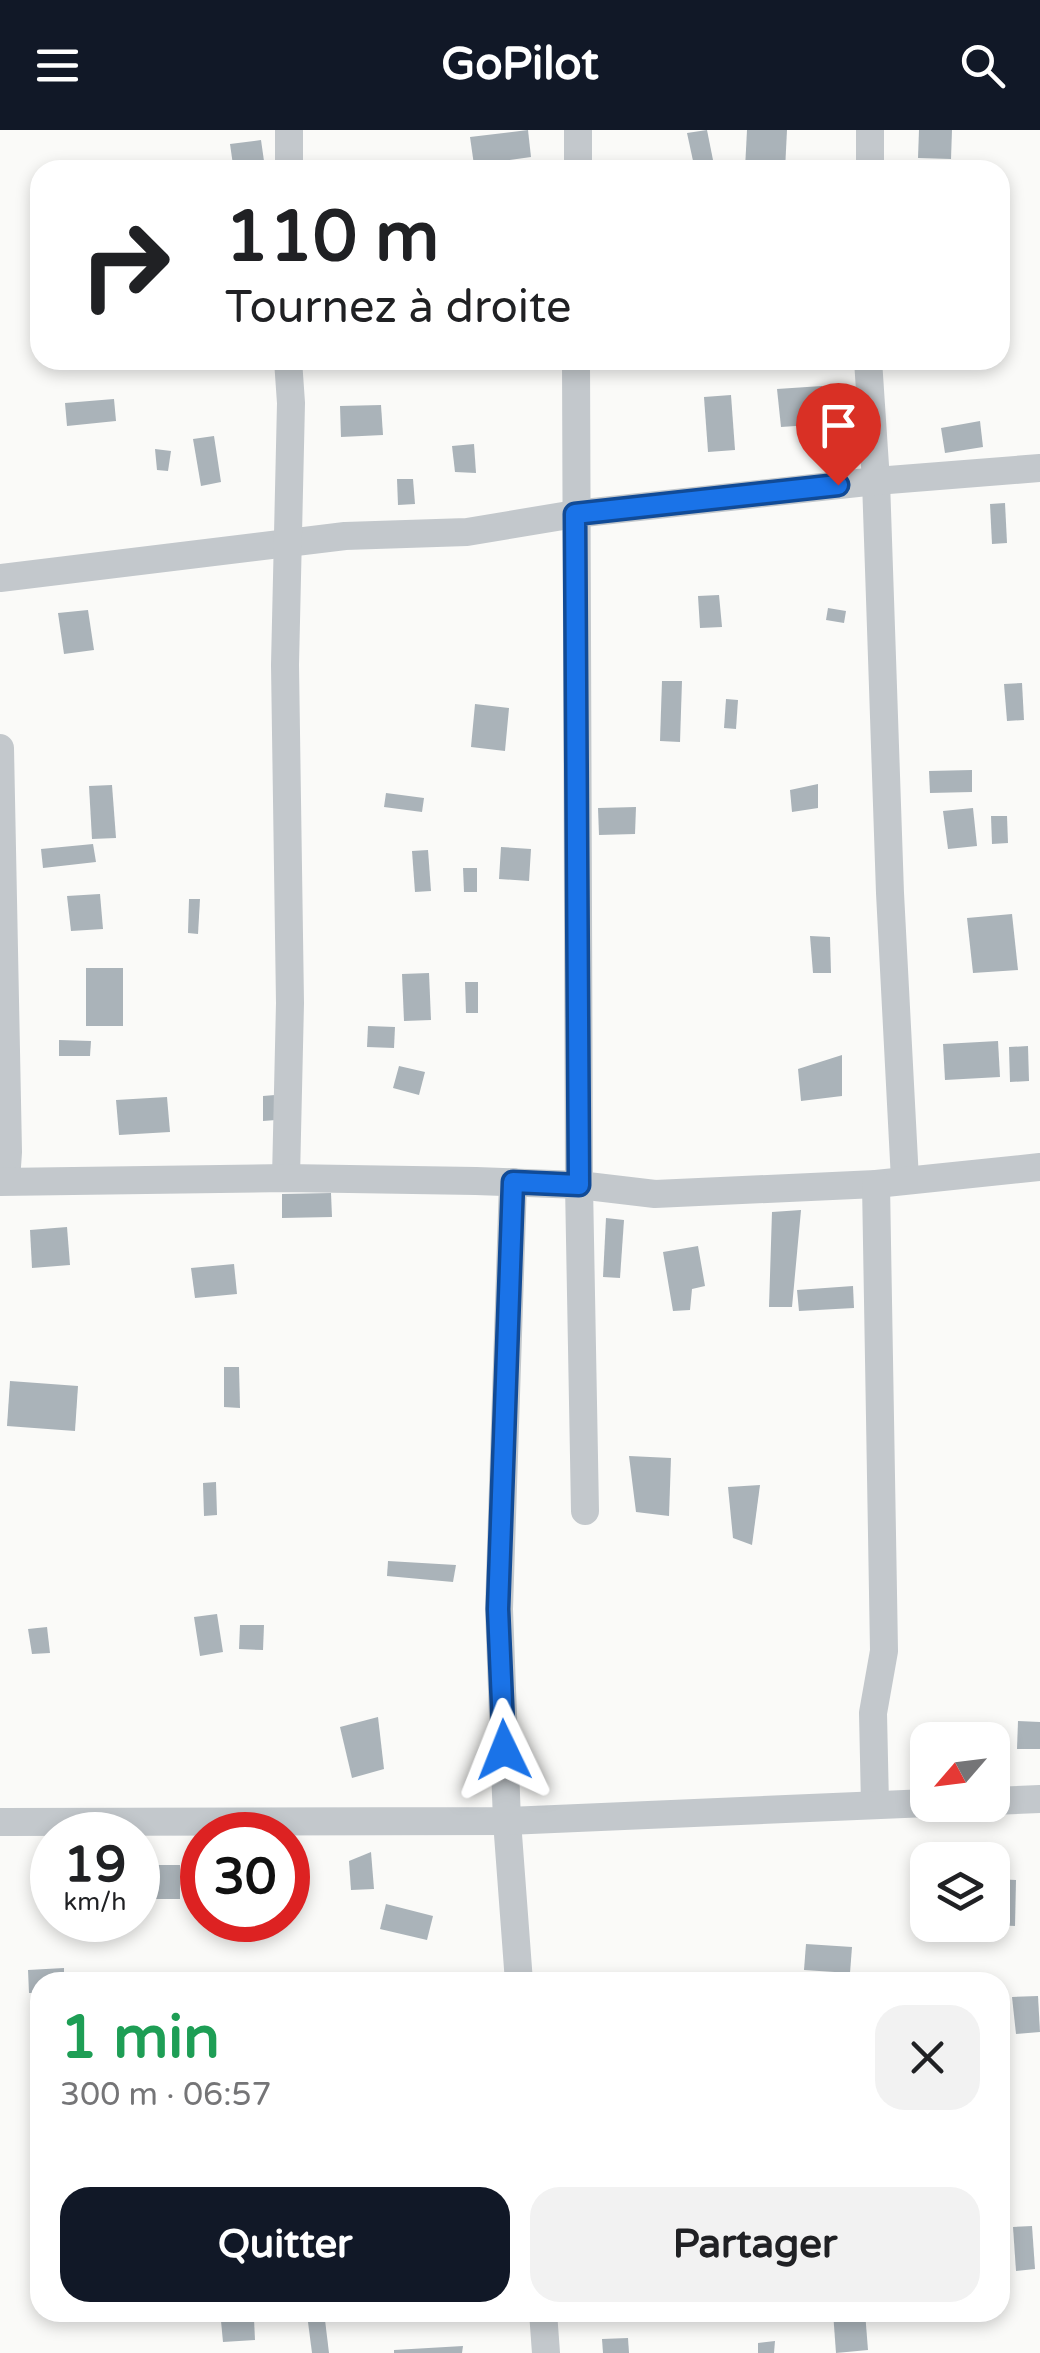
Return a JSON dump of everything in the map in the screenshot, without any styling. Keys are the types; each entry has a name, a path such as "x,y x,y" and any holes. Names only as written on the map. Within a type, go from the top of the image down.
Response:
{"street":[{"path":"288,130 289,160"},
{"path":"578,130 578,160"},
{"path":"870,130 870,160"},
{"path":"286,1178 290,1003 285,665 289,370"},
{"path":"576,370 579,1185 585,1511"},
{"path":"869,370 905,1180"},
{"path":"0,578 288,543 407,532 467,532 575,514 876,481 1040,468"},
{"path":"0,748 8,1152 3,1182 286,1178 513,1182 655,1194 876,1184 1040,1167"},
{"path":"513,1182 498,1609 518,1972"},
{"path":"875,1805 873,1712 884,1651 876,1184"},
{"path":"1010,1801 1040,1800"},
{"path":"0,1822 507,1822 910,1804"},
{"path":"544,2322 546,2353"}],"building":[{"path":"528,130 531,157 473,160 470,137"},
{"path":"707,130 713,160 693,160 687,133"},
{"path":"747,130 787,130 786,160 745,160"},
{"path":"919,130 952,130 951,159 918,158"},
{"path":"261,140 264,160 232,160 230,144"},
{"path":"822,386 825,424 781,427 777,389"},
{"path":"731,395 735,450 708,452 704,397"},
{"path":"114,399 116,421 67,426 65,403"},
{"path":"381,405 383,435 341,437 340,406"},
{"path":"980,421 983,447 945,453 941,428"},
{"path":"214,436 221,482 201,486 193,439"},
{"path":"474,444 476,473 455,472 452,446"},
{"path":"155,449 171,451 168,471 157,470"},
{"path":"397,479 413,479 415,504 398,505"},
{"path":"1005,503 1007,543 992,544 990,504"},
{"path":"719,595 722,627 700,628 698,596"},
{"path":"828,608 846,611 844,623 826,620"},
{"path":"88,610 94,650 64,654 58,613"},
{"path":"662,681 682,681 680,742 660,741"},
{"path":"1022,683 1024,720 1007,721 1004,684"},
{"path":"726,699 738,700 736,729 724,728"},
{"path":"475,704 509,708 505,751 471,747"},
{"path":"972,770 972,792 930,793 929,771"},
{"path":"818,784 818,808 792,812 790,790"},
{"path":"112,785 116,838 92,839 89,786"},
{"path":"386,793 424,798 422,812 384,807"},
{"path":"636,807 635,834 599,835 598,808"},
{"path":"973,808 977,846 948,849 943,811"},
{"path":"991,816 1007,816 1008,843 992,844"},
{"path":"93,844 96,862 43,868 41,849"},
{"path":"501,847 531,849 529,881 499,879"},
{"path":"428,850 431,891 415,892 412,851"},
{"path":"463,868 477,868 477,892 464,892"},
{"path":"100,894 103,929 71,931 67,896"},
{"path":"189,899 200,899 198,934 188,933"},
{"path":"1012,914 1018,970 973,973 967,918"},
{"path":"810,936 830,937 831,973 813,973"},
{"path":"86,968 123,968 123,1026 86,1026"},
{"path":"429,973 431,1020 404,1021 402,974"},
{"path":"465,982 478,982 478,1013 466,1013"},
{"path":"368,1026 395,1027 394,1048 367,1047"},
{"path":"59,1040 91,1041 90,1056 59,1056"},
{"path":"998,1041 1000,1077 945,1080 943,1044"},
{"path":"1028,1046 1029,1081 1010,1082 1009,1047"},
{"path":"842,1055 842,1096 801,1101 798,1069"},
{"path":"399,1066 425,1072 419,1095 393,1088"},
{"path":"275,1095 276,1120 263,1121 263,1096"},
{"path":"167,1097 170,1132 119,1135 116,1100"},
{"path":"331,1193 332,1217 282,1218 282,1194"},
{"path":"801,1210 792,1307 769,1307 772,1212"},
{"path":"606,1218 624,1220 620,1278 603,1277"},
{"path":"67,1227 70,1265 32,1268 30,1230"},
{"path":"698,1246 705,1286 692,1289 690,1310 673,1311 663,1252"},
{"path":"234,1264 237,1294 195,1298 191,1268"},
{"path":"853,1286 854,1308 799,1311 797,1290"},
{"path":"224,1367 239,1367 240,1408 224,1407"},
{"path":"10,1381 78,1386 75,1431 7,1426"},
{"path":"629,1456 671,1458 669,1516 636,1512"},
{"path":"216,1482 217,1515 204,1516 203,1483"},
{"path":"760,1485 752,1545 733,1538 728,1487"},
{"path":"388,1561 456,1565 453,1582 387,1576"},
{"path":"217,1614 223,1652 200,1656 194,1617"},
{"path":"240,1625 264,1625 263,1650 239,1649"},
{"path":"47,1627 50,1653 32,1654 28,1629"},
{"path":"378,1717 384,1769 352,1778 340,1727"},
{"path":"1018,1721 1040,1722 1040,1749 1017,1749"},
{"path":"371,1852 374,1889 351,1890 349,1861"},
{"path":"160,1865 180,1865 180,1899 160,1899"},
{"path":"1010,1880 1016,1880 1015,1926 1010,1926"},
{"path":"386,1904 433,1916 427,1940 380,1929"},
{"path":"806,1944 852,1947 850,1972 804,1970"},
{"path":"64,1968 64,1972 30,1972 29,1993 28,1970"},
{"path":"1038,1996 1040,2032 1016,2034 1012,1997"},
{"path":"1032,2226 1035,2269 1016,2271 1013,2227"},
{"path":"221,2322 254,2322 255,2340 223,2342"},
{"path":"308,2322 325,2322 329,2353 312,2353"},
{"path":"834,2322 866,2322 868,2350 836,2353"},
{"path":"628,2338 629,2353 603,2353 602,2339"},
{"path":"775,2341 774,2353 758,2353 758,2343"},
{"path":"463,2346 462,2353 394,2353 394,2350"}],"route":[{"path":"504,1750 498,1609 513,1182 579,1185 575,514 838,485"}]}
